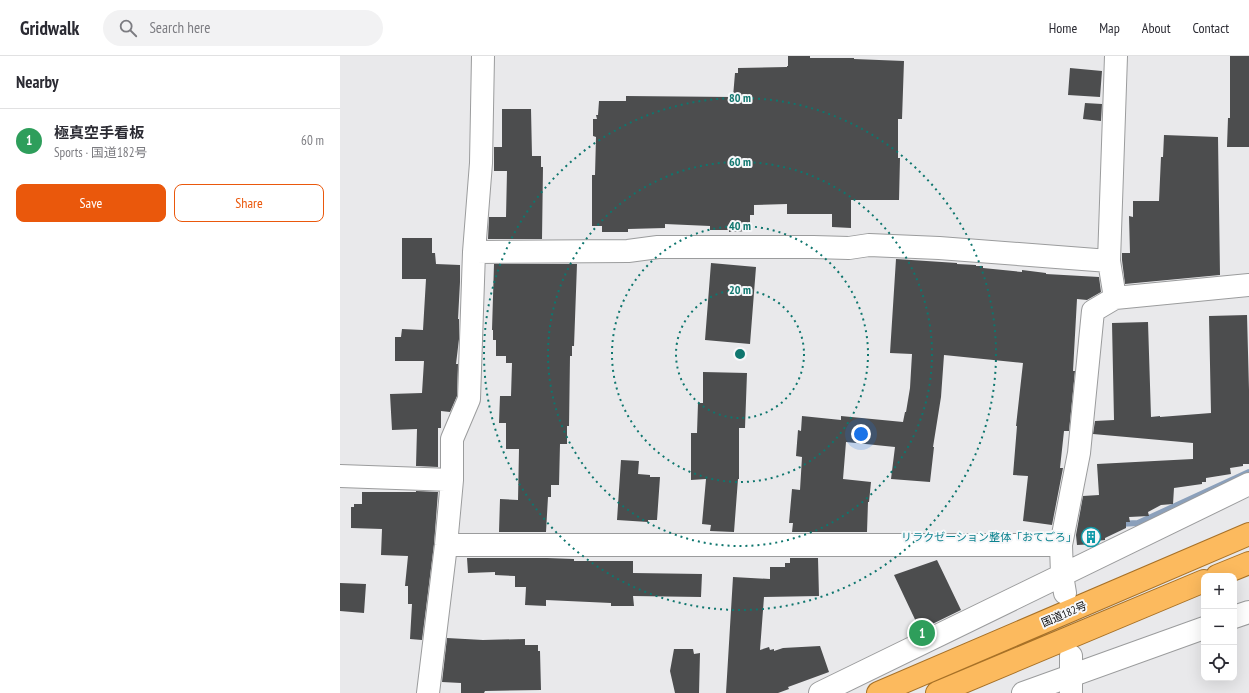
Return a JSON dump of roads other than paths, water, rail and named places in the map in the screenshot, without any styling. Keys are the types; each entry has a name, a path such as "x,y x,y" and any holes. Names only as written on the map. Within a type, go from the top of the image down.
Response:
{"highway":[{"name":"国道182号","path":"878,693 1249,534"},
{"path":"1224,573 1249,562"},
{"path":"937,693 1201,582"}],"street":[{"path":"428,693 446,545 452,480 452,439 469,399 474,252 481,163 483,56"},
{"path":"1115,298 1109,261 1116,56"},
{"path":"474,252 628,251 658,247 849,248 869,245 939,248 1109,261"},
{"path":"1064,584 1061,545 1079,454 1093,311 1115,298 1249,285"},
{"path":"340,476 452,480"},
{"path":"820,693 1064,584 1249,484"},
{"path":"446,545 1061,545"},
{"path":"1237,616 1249,612"},
{"path":"1023,693 1201,629"}],"waterway":[{"path":"1118,524 1138,523 1249,472"}],"place":[{"name":"リラクゼーション整体「おてごろ」","path":"1091,537"},
{"name":"極真空手看板","path":"922,633"}]}
